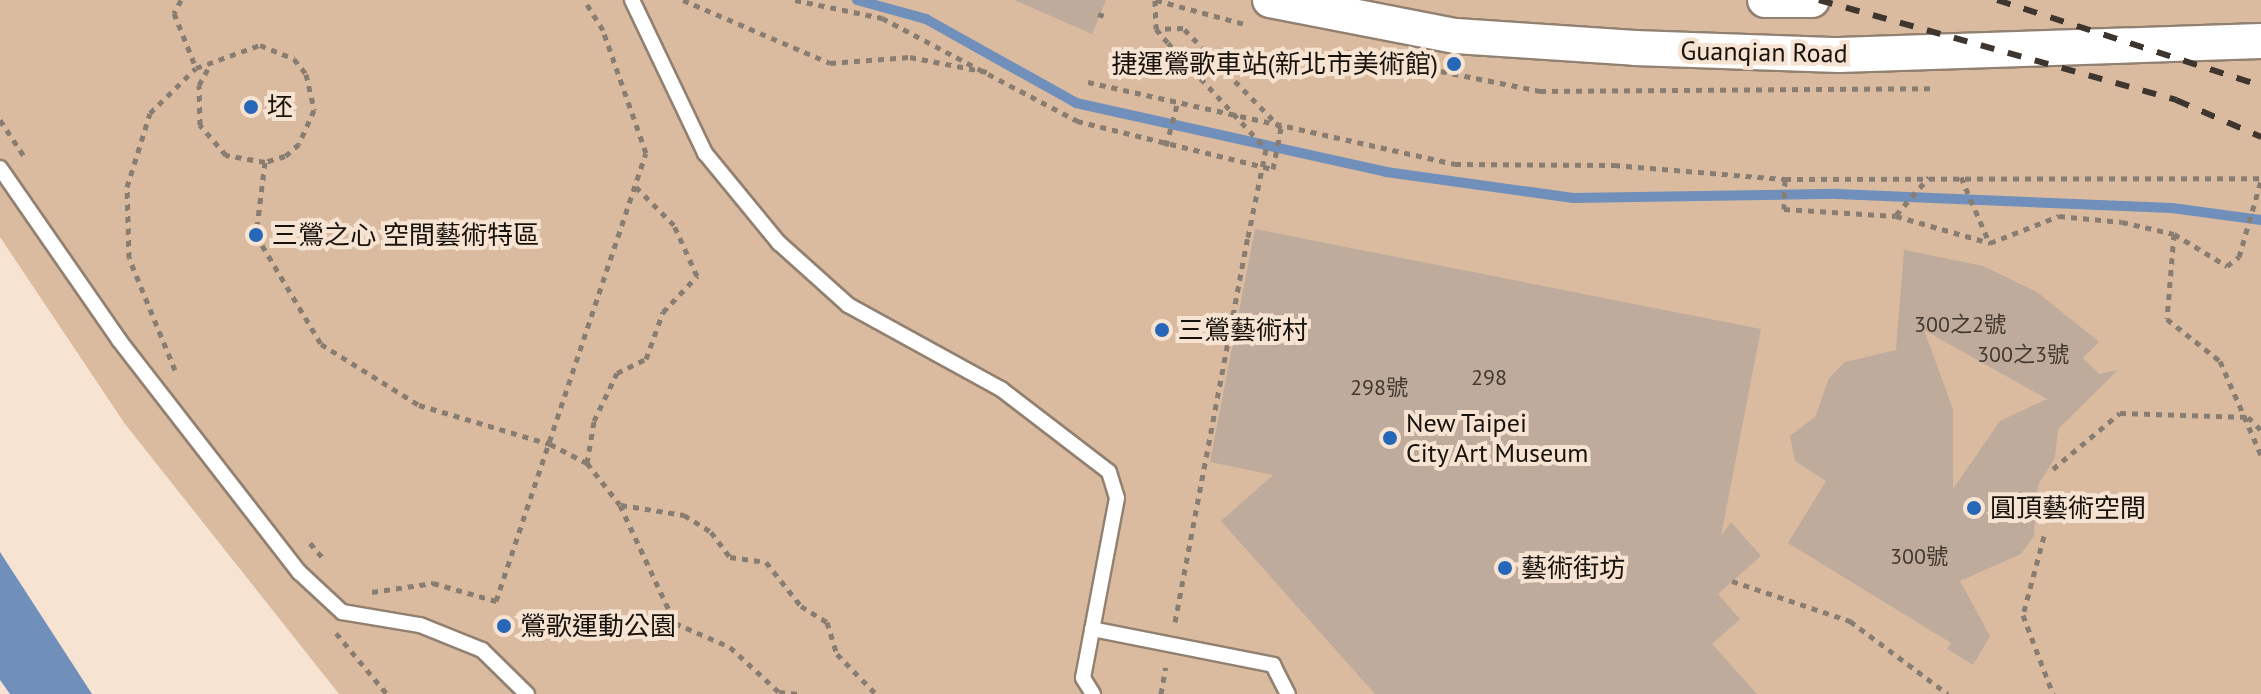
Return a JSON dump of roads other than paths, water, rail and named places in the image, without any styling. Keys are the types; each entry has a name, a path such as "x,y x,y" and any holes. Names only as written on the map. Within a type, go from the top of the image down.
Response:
{"street":[{"name":"Guanqian Road","path":"1270,0 1456,36 1635,48 1839,55 2261,41"},
{"name":"Guanqian Road","path":"1765,0 1812,0"}],"lane":[{"path":"632,0 705,153 779,243 848,305 1001,389 1109,472 1117,498 1083,678 1093,694"},
{"path":"0,168 119,340 299,572 342,612 420,625 482,650 527,694"},
{"path":"1092,629 1273,665 1288,694"}],"water":[{"path":"0,552 92,694 10,694 0,680"}],"waterway":[{"path":"857,0 926,19 1076,103 1386,172 1573,198 1837,194 2172,208 2261,220"}],"railway":[{"path":"1819,0 2176,100 2261,137"},
{"path":"1997,0 2261,86"}],"place":[{"name":"捷運鶯歌車站(新北市美術館)","path":"1454,64"},
{"name":"坯","path":"251,107"},
{"name":"三鶯之心 空間藝術特區","path":"256,235"},
{"name":"三鶯藝術村","path":"1162,330"},
{"name":"New Taipei City Art Museum","path":"1390,438"},
{"name":"圓頂藝術空間","path":"1974,508"},
{"name":"藝術街坊","path":"1505,568"},
{"name":"鶯歌運動公園","path":"504,626"}]}
